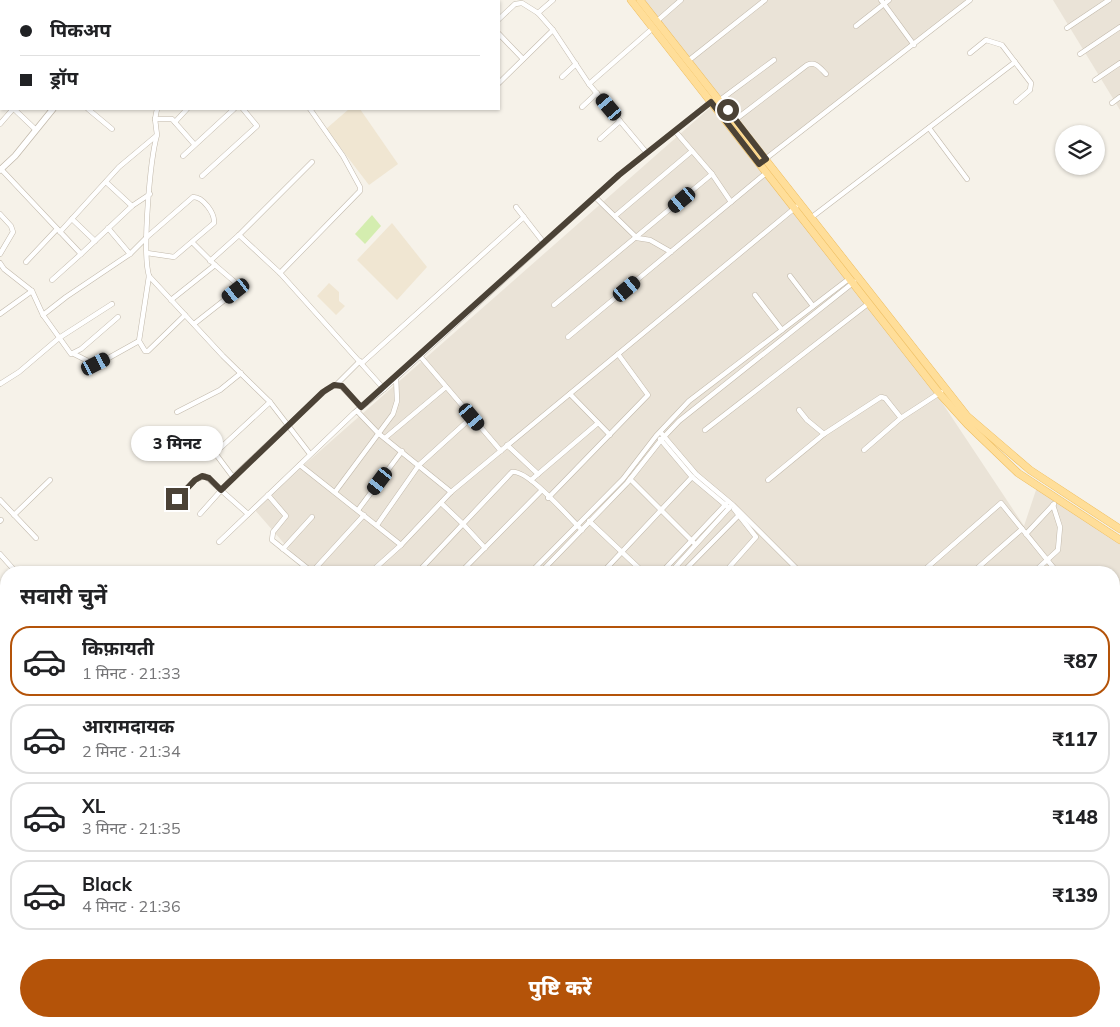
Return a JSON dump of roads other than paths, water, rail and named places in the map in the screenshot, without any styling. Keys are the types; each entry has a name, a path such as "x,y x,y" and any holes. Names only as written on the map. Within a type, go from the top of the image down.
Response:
{"main road":[{"path":"631,0 688,61 736,120 858,276 967,424 1018,473 1055,502 1120,540"},
{"path":"640,0 711,102 851,281 942,391 1007,452 1038,476 1119,526"}],"street":[{"path":"538,13 553,0"},
{"path":"589,84 681,0"},
{"path":"856,26 882,2 889,0"},
{"path":"759,164 970,0"},
{"path":"1068,28 1109,0"},
{"path":"688,61 762,1"},
{"path":"882,2 914,44"},
{"path":"500,18 519,3 538,13 553,30 589,84 646,152"},
{"path":"1080,54 1120,28"},
{"path":"500,82 553,30"},
{"path":"500,35 523,59"},
{"path":"970,53 986,40 1002,45 1032,87 1016,102"},
{"path":"219,542 359,409 384,389 396,376 646,152 711,102 774,60"},
{"path":"812,218 1015,62"},
{"path":"736,120 807,65 812,63 817,65 826,74"},
{"path":"562,77 576,64"},
{"path":"1095,80 1120,64"},
{"path":"582,107 597,93"},
{"path":"1112,103 1120,97"},
{"path":"0,124 13,110"},
{"path":"15,110 36,130"},
{"path":"52,110 1,170 81,254"},
{"path":"89,110 112,129"},
{"path":"95,114 98,110"},
{"path":"157,110 155,119 157,135 147,237 149,276 139,341 145,350 148,351 185,315"},
{"path":"175,122 186,110"},
{"path":"183,156 233,110"},
{"path":"202,176 257,126 244,110"},
{"path":"280,273 360,191 360,187 343,156 311,110"},
{"path":"155,119 172,119 194,144"},
{"path":"600,139 620,121"},
{"path":"929,128 967,179"},
{"path":"675,131 712,174 731,202"},
{"path":"26,262 58,230 72,219 119,167 157,135"},
{"path":"615,216 692,150"},
{"path":"210,261 239,235 312,162"},
{"path":"568,337 766,173"},
{"path":"554,306 712,174"},
{"path":"106,182 132,206"},
{"path":"52,280 132,206 150,194"},
{"path":"43,315 66,297 130,254 190,199 197,196 202,200 215,220 193,243 171,258 147,254"},
{"path":"595,197 637,238 650,240 671,252"},
{"path":"378,566 402,545 450,492 801,203"},
{"path":"516,207 544,243"},
{"path":"0,214 11,226 13,232 0,254"},
{"path":"200,514 233,477 323,392 337,384 524,217"},
{"path":"72,219 95,241"},
{"path":"108,228 130,254"},
{"path":"239,235 280,273 384,389"},
{"path":"193,243 210,261 236,283 236,291 194,324"},
{"path":"0,262 2,271 32,291 43,315 68,350 74,354 96,364 139,341"},
{"path":"171,300 215,265"},
{"path":"149,276 241,374 270,402 310,454"},
{"path":"790,276 813,306"},
{"path":"537,566 623,479 658,434 689,401 813,306 858,276"},
{"path":"547,566 630,479 662,438 679,421 851,281"},
{"path":"0,314 32,291"},
{"path":"755,295 782,330"},
{"path":"705,430 869,303"},
{"path":"0,384 19,372 59,338 112,304"},
{"path":"74,354 118,317"},
{"path":"548,498 648,395 618,354"},
{"path":"420,356 501,451"},
{"path":"177,412 220,390 241,374"},
{"path":"335,492 393,414 396,407 396,376"},
{"path":"337,384 342,386 378,433 450,492"},
{"path":"385,438 446,387"},
{"path":"864,450 901,418 942,391"},
{"path":"570,394 610,434"},
{"path":"768,480 824,434 881,398 885,398 901,418"},
{"path":"233,477 215,456 215,453 270,402"},
{"path":"799,410 807,420 824,434"},
{"path":"377,525 419,465 472,417"},
{"path":"531,480 598,423"},
{"path":"658,434 696,474 794,566"},
{"path":"662,438 692,477 729,505 756,537 730,566"},
{"path":"507,445 538,474"},
{"path":"358,510 402,451"},
{"path":"300,465 402,545"},
{"path":"424,566 512,472 519,472 531,480 582,530"},
{"path":"177,499 195,480 202,476 209,478 248,514"},
{"path":"609,566 692,477"},
{"path":"630,479 694,543"},
{"path":"14,515 50,480"},
{"path":"467,566 541,491"},
{"path":"268,495 286,516 272,534 272,540 304,566"},
{"path":"0,500 36,538"},
{"path":"1026,534 1055,502"},
{"path":"1041,566 1058,550 1060,527 1055,502"},
{"path":"441,504 485,548"},
{"path":"929,566 997,504 1003,504 1052,566"},
{"path":"676,566 729,505"},
{"path":"317,566 364,515"},
{"path":"689,566 739,515"},
{"path":"283,549 312,517"},
{"path":"590,521 637,566"},
{"path":"980,566 1022,528"},
{"path":"669,566 694,543"},
{"path":"0,554 11,566"}]}
